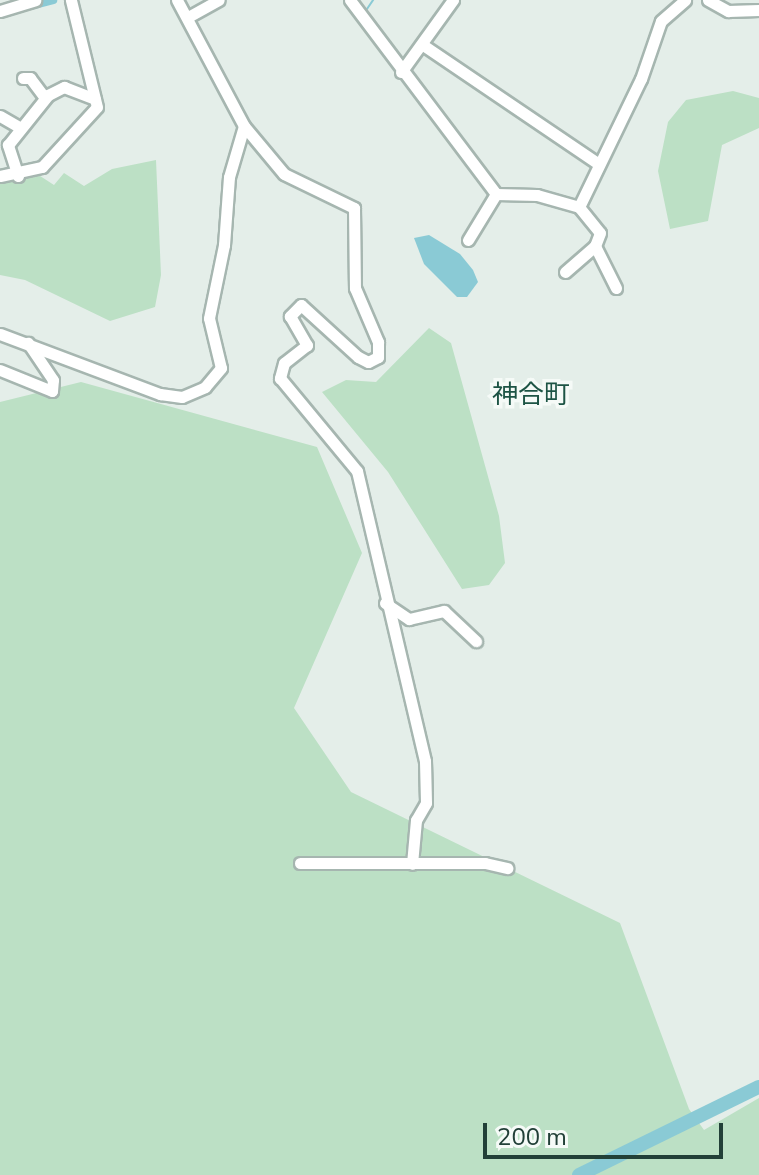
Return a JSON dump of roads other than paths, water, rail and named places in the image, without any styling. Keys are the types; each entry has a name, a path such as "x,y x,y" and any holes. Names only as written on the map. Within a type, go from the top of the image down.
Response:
{"street":[{"path":"0,11 35,0"},
{"path":"0,176 18,176 42,167 93,114 95,99 71,0"},
{"path":"177,0 244,126 284,174 354,208 354,278 378,342 378,357 368,362 358,357 301,305 290,316 307,345 284,363 280,378 357,471 385,603 425,761 426,803 416,820 412,864"},
{"path":"188,17 219,0"},
{"path":"350,0 401,72 496,194"},
{"path":"401,72 453,0"},
{"path":"708,0 728,11 759,10"},
{"path":"579,207 641,79 661,21 678,1"},
{"path":"423,45 599,164"},
{"path":"23,78 30,78 45,98"},
{"path":"18,176 8,145 18,138 19,127 45,98 64,87 95,99"},
{"path":"0,116 19,127"},
{"path":"0,334 160,394 196,394 217,376 221,357 209,318 224,245 229,177 244,126"},
{"path":"496,194 537,195 579,207 600,233 595,246 565,272"},
{"path":"468,240 496,194"},
{"path":"595,246 616,288"},
{"path":"0,370 52,391 53,380 28,343"},
{"path":"385,603 409,619 444,611 476,641"},
{"path":"300,863 485,863 507,868"}],"water":[{"path":"429,235 460,254 473,270 478,282 467,297 457,297 424,264 414,238"}],"waterway":[{"path":"31,6 53,0"},
{"path":"367,9 373,0"},
{"path":"579,1175 759,1087"}],"district":[{"name":"神合町","path":"531,395"}]}
